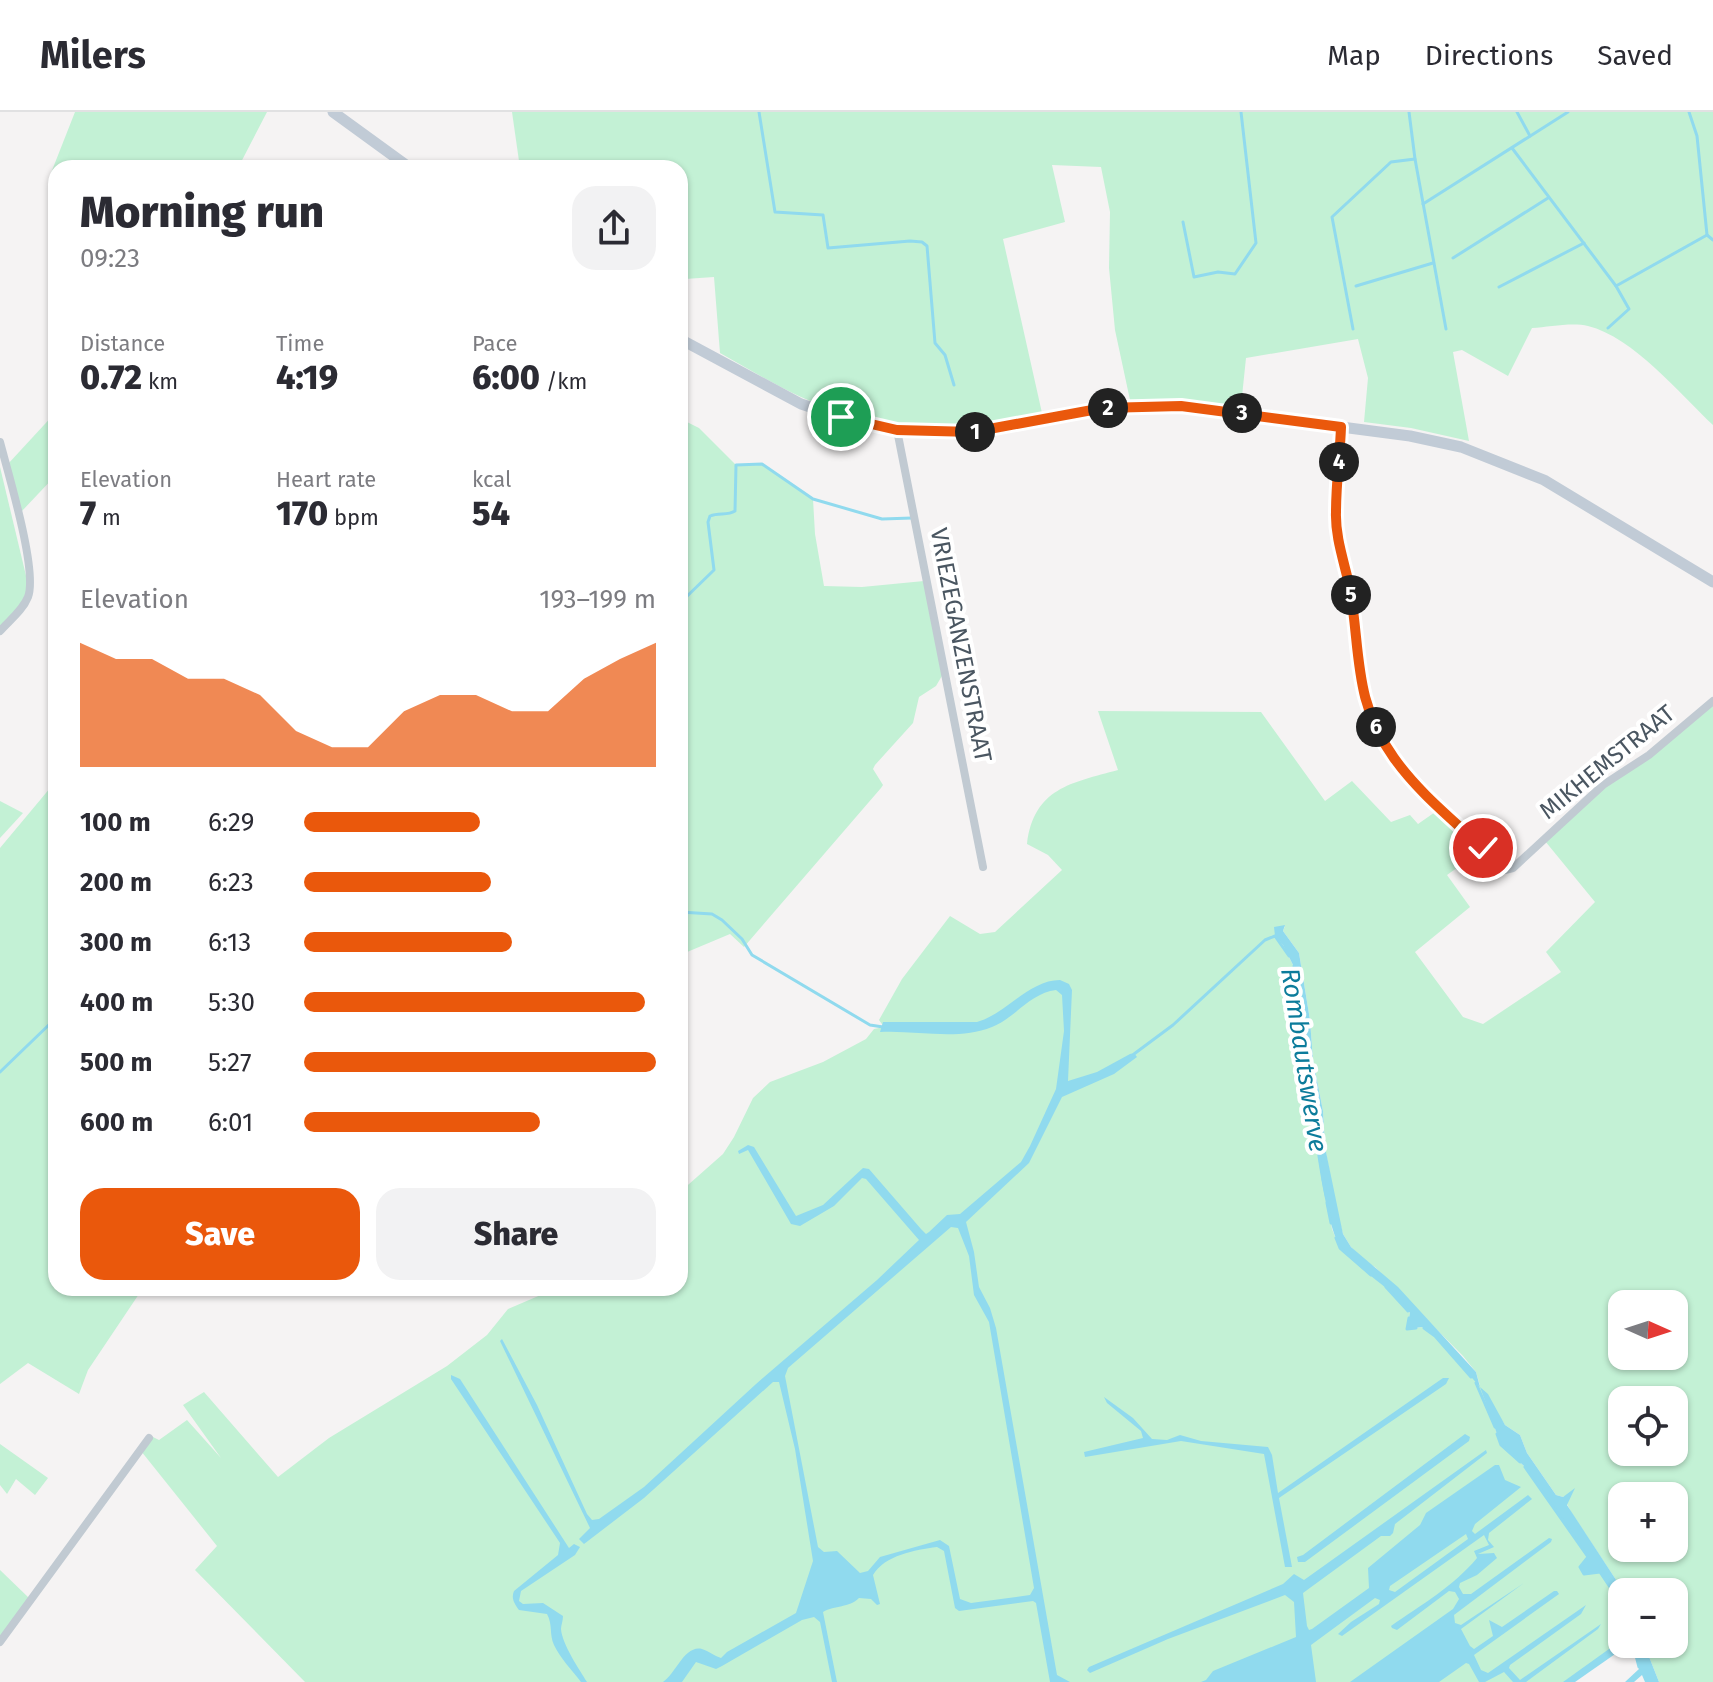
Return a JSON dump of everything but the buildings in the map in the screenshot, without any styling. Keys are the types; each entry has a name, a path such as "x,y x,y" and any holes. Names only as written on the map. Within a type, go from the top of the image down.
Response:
{"main road":[{"path":"333,112 399,160"},
{"path":"688,343 801,404 897,430 985,430 1103,408 1181,406 1341,427 1461,447 1544,480 1713,582"}],"street":[{"name":"MIKHEMSTRAAT","path":"1341,427 1336,523 1351,594 1361,687 1367,707 1402,769 1427,798 1500,868 1513,868 1603,785 1649,755 1713,701"},
{"name":"VRIEZEGANZENSTRAAT","path":"897,430 983,867"},
{"path":"0,442 31,584 24,605 0,631"},
{"path":"0,1642 149,1438"}],"green space":[{"path":"75,112 267,112 242,160 56,160"},
{"path":"512,112 1713,112 1713,425 1639,354 1605,332 1575,324 1532,328 1508,376 1462,350 1453,352 1469,441 1411,428 1364,422 1368,378 1358,339 1246,358 1241,406 1182,400 1130,400 1115,330 1109,268 1110,212 1101,167 1052,165 1065,222 1003,239 1042,413 950,424 890,422 860,417 801,397 720,353 714,277 688,279 688,160 519,160"},
{"path":"48,421 48,483 21,512 8,464"},
{"path":"688,422 699,428 736,465 762,464 813,499 815,534 824,586 862,587 924,581 943,674 936,686 919,697 913,723 875,765 873,769 883,785 881,788 744,947 730,934 688,952"},
{"path":"0,467 28,584 23,604 0,628"},
{"path":"1713,704 1713,1682 1659,1682 1650,1658 1688,1658 1688,1578 1615,1578 1571,1512 1567,1504 1571,1493 1563,1497 1556,1495 1527,1453 1520,1435 1505,1425 1481,1388 1501,1445 1524,1466 1608,1583 1608,1653 1569,1682 305,1682 195,1570 217,1546 141,1451 153,1437 159,1440 187,1420 221,1458 183,1405 204,1392 278,1477 329,1438 447,1366 487,1335 508,1309 538,1296 688,1296 688,1185 723,1154 753,1098 770,1082 823,1062 866,1039 874,1029 884,1027 879,1020 902,979 950,916 980,934 995,932 1062,870 1048,855 1027,844 1031,825 1046,799 1058,791 1070,784 1118,770 1098,711 1261,712 1325,801 1352,781 1391,822 1410,815 1418,824 1438,810 1482,850 1447,875 1470,907 1415,952 1463,1017 1483,1024 1561,972 1546,952 1595,902 1545,841 1595,795","holes":["1285,926 1283,931 1299,953 1323,1111 1325,1147 1343,1234 1351,1247 1375,1267 1463,1356 1476,1372 1480,1386 1435,1336 1422,1327 1408,1329 1410,1313 1397,1296 1340,1248 1332,1229 1302,1036 1296,1017 1293,965 1275,936"]},
{"path":"48,791 48,1296 138,1296 88,1370 79,1394 28,1363 0,1384 0,848"},
{"path":"0,801 23,813 0,838"},
{"path":"0,1444 48,1478 35,1495 16,1479 7,1494 0,1485"},
{"path":"0,1570 29,1598 0,1637"}],"water":[{"path":"1285,925 1283,931 1299,953 1323,1111 1325,1147 1343,1234 1351,1247 1398,1287 1476,1372 1480,1387 1435,1336 1422,1327 1407,1329 1410,1313 1394,1295 1350,1258 1335,1235 1322,1182 1302,1036 1296,1017 1293,965 1275,936 1274,927"},
{"path":"1060,980 1069,984 1072,990 1068,1081 1097,1072 1130,1054 1134,1053 1137,1057 1114,1074 1062,1097 1029,1163 966,1222 979,1287 996,1328 1057,1675 1070,1682 1050,1682 1036,1603 959,1611 955,1608 944,1551 937,1547 901,1555 878,1568 873,1575 880,1604 859,1598 823,1612 837,1682 832,1682 820,1622 814,1617 802,1620 716,1669 696,1662 682,1682 663,1682 690,1651 702,1649 721,1658 796,1613 813,1561 795,1449 779,1382 773,1382 644,1498 584,1544 579,1539 590,1528 500,1341 502,1339 537,1405 587,1514 592,1520 599,1519 644,1487 919,1240 862,1178 834,1206 800,1226 791,1224 748,1150 739,1154 738,1151 748,1145 754,1147 796,1216 823,1205 863,1168 869,1169 926,1234 947,1215 960,1214 1021,1162 1056,1089 1064,1031 1062,995 1056,990 1047,992 1000,1023 979,1031 937,1034 880,1032 883,1022 977,1022 1049,981","holes":["951,1227 958,1228 969,1256 974,1295 989,1322 1034,1588 1030,1595 971,1603 960,1599 949,1546 940,1540 880,1557 868,1571 860,1573 837,1551 824,1552 818,1547 785,1376 788,1368"]},
{"path":"451,1375 460,1379 569,1548 574,1544 580,1547 575,1555 521,1591 519,1601 523,1604 543,1603 563,1616 561,1629 564,1642 587,1682 581,1682 557,1650 547,1614 519,1610 514,1603 514,1591 558,1555 560,1543"},
{"path":"1443,1378 1449,1378 1446,1384 1279,1498 1292,1567 1285,1567 1264,1454 1181,1441 1085,1457 1084,1452 1143,1438 1141,1431 1104,1397 1133,1418 1152,1439 1167,1440 1180,1435 1201,1441 1268,1447 1278,1493"},
{"path":"1480,1387 1488,1394 1505,1425 1520,1435 1527,1453 1556,1495 1563,1497 1575,1488 1567,1505 1615,1578 1608,1578 1608,1584 1600,1572 1584,1574 1580,1567 1588,1557 1524,1466 1501,1445"},
{"path":"1465,1434 1470,1437 1469,1441 1305,1562 1298,1562 1297,1557"},
{"path":"1486,1450 1487,1453 1395,1524 1390,1536 1381,1536 1303,1593 1309,1630 1369,1588 1368,1568 1420,1525 1426,1513 1495,1465 1499,1465 1505,1480 1521,1487 1475,1524 1472,1531 1475,1534 1528,1495 1532,1499 1489,1533 1488,1540 1494,1547 1478,1554 1494,1553 1497,1558 1477,1575 1460,1583 1463,1594 1471,1594 1549,1538 1552,1539 1454,1615 1455,1623 1461,1625 1524,1583 1461,1629 1474,1649 1493,1636 1489,1620 1502,1627 1554,1591 1559,1594 1474,1655 1481,1670 1488,1673 1586,1605 1581,1614 1510,1665 1509,1668 1520,1680 1601,1624 1526,1682 1513,1682 1504,1672 1479,1682 1466,1663 1439,1682 1350,1682 1453,1609 1459,1599 1455,1592 1449,1591 1397,1630 1391,1626 1437,1595 1468,1568 1477,1558 1474,1551 1489,1545 1484,1535 1342,1636 1338,1634 1379,1604 1380,1600 1375,1598 1311,1645 1316,1682 1201,1682 1213,1671 1296,1637 1294,1602 1285,1595 1168,1639 1090,1673 1087,1670 1283,1584 1294,1574 1304,1580","holes":["1466,1534 1468,1539 1395,1592 1389,1590 1390,1586"]},
{"path":"1608,1650 1609,1658 1575,1682 1563,1682"},
{"path":"1636,1658 1650,1658 1659,1682 1645,1682 1642,1675 1634,1682 1625,1682 1639,1669"}],"waterway":[{"path":"759,112 775,212 823,215 828,248 910,241 922,242 927,246 935,343 945,355 954,385"},
{"path":"1183,222 1194,277 1218,272 1235,274 1256,243 1241,112"},
{"path":"1409,112 1446,329"},
{"path":"1517,112 1530,136"},
{"path":"1423,204 1568,112"},
{"path":"1689,112 1697,136 1707,235 1713,240"},
{"path":"1512,148 1616,286"},
{"path":"1353,329 1332,217 1391,162 1415,159"},
{"path":"1453,258 1548,198"},
{"path":"1608,328 1629,309 1616,286 1707,235"},
{"path":"1499,287 1584,243"},
{"path":"1356,286 1433,263"},
{"path":"688,595 714,570 708,522 710,516 735,511 736,465 762,464 813,499 882,519 912,518"},
{"name":"Rombautswerve","path":"688,912 712,914 742,939 752,955 870,1025 883,1027"},
{"name":"Rombautswerve","path":"1134,1054 1173,1025 1265,940 1275,936 1289,956"},
{"name":"Rombautswerve","path":"1294,966 1296,1017 1302,1037"},
{"name":"Rombautswerve","path":"0,1072 48,1026"},
{"name":"Rombautswerve","path":"1306,1064 1317,1144"},
{"name":"Rombautswerve","path":"1319,1152 1322,1172"},
{"name":"Rombautswerve","path":"1323,1179 1326,1195"},
{"name":"Rombautswerve","path":"1327,1203 1331,1223"},
{"name":"Rombautswerve","path":"1336,1238 1340,1248 1371,1275"},
{"name":"Rombautswerve","path":"1386,1287 1408,1311"},
{"name":"Rombautswerve","path":"1409,1318 1407,1329 1416,1328"},
{"name":"Rombautswerve","path":"1424,1328 1435,1336 1471,1377"},
{"name":"Rombautswerve","path":"1476,1383 1495,1427"},
{"name":"Rombautswerve","path":"1497,1434 1501,1445 1520,1462"},
{"name":"Rombautswerve","path":"1525,1467 1588,1557 1580,1567 1584,1574 1600,1572 1608,1584"},
{"name":"Rombautswerve","path":"1637,1658 1639,1667"}],"route":[{"path":"841,417 897,430 973,432 1103,408 1181,406 1341,427 1337,533 1351,594 1361,687 1367,707 1394,759 1427,798 1483,848"}]}
